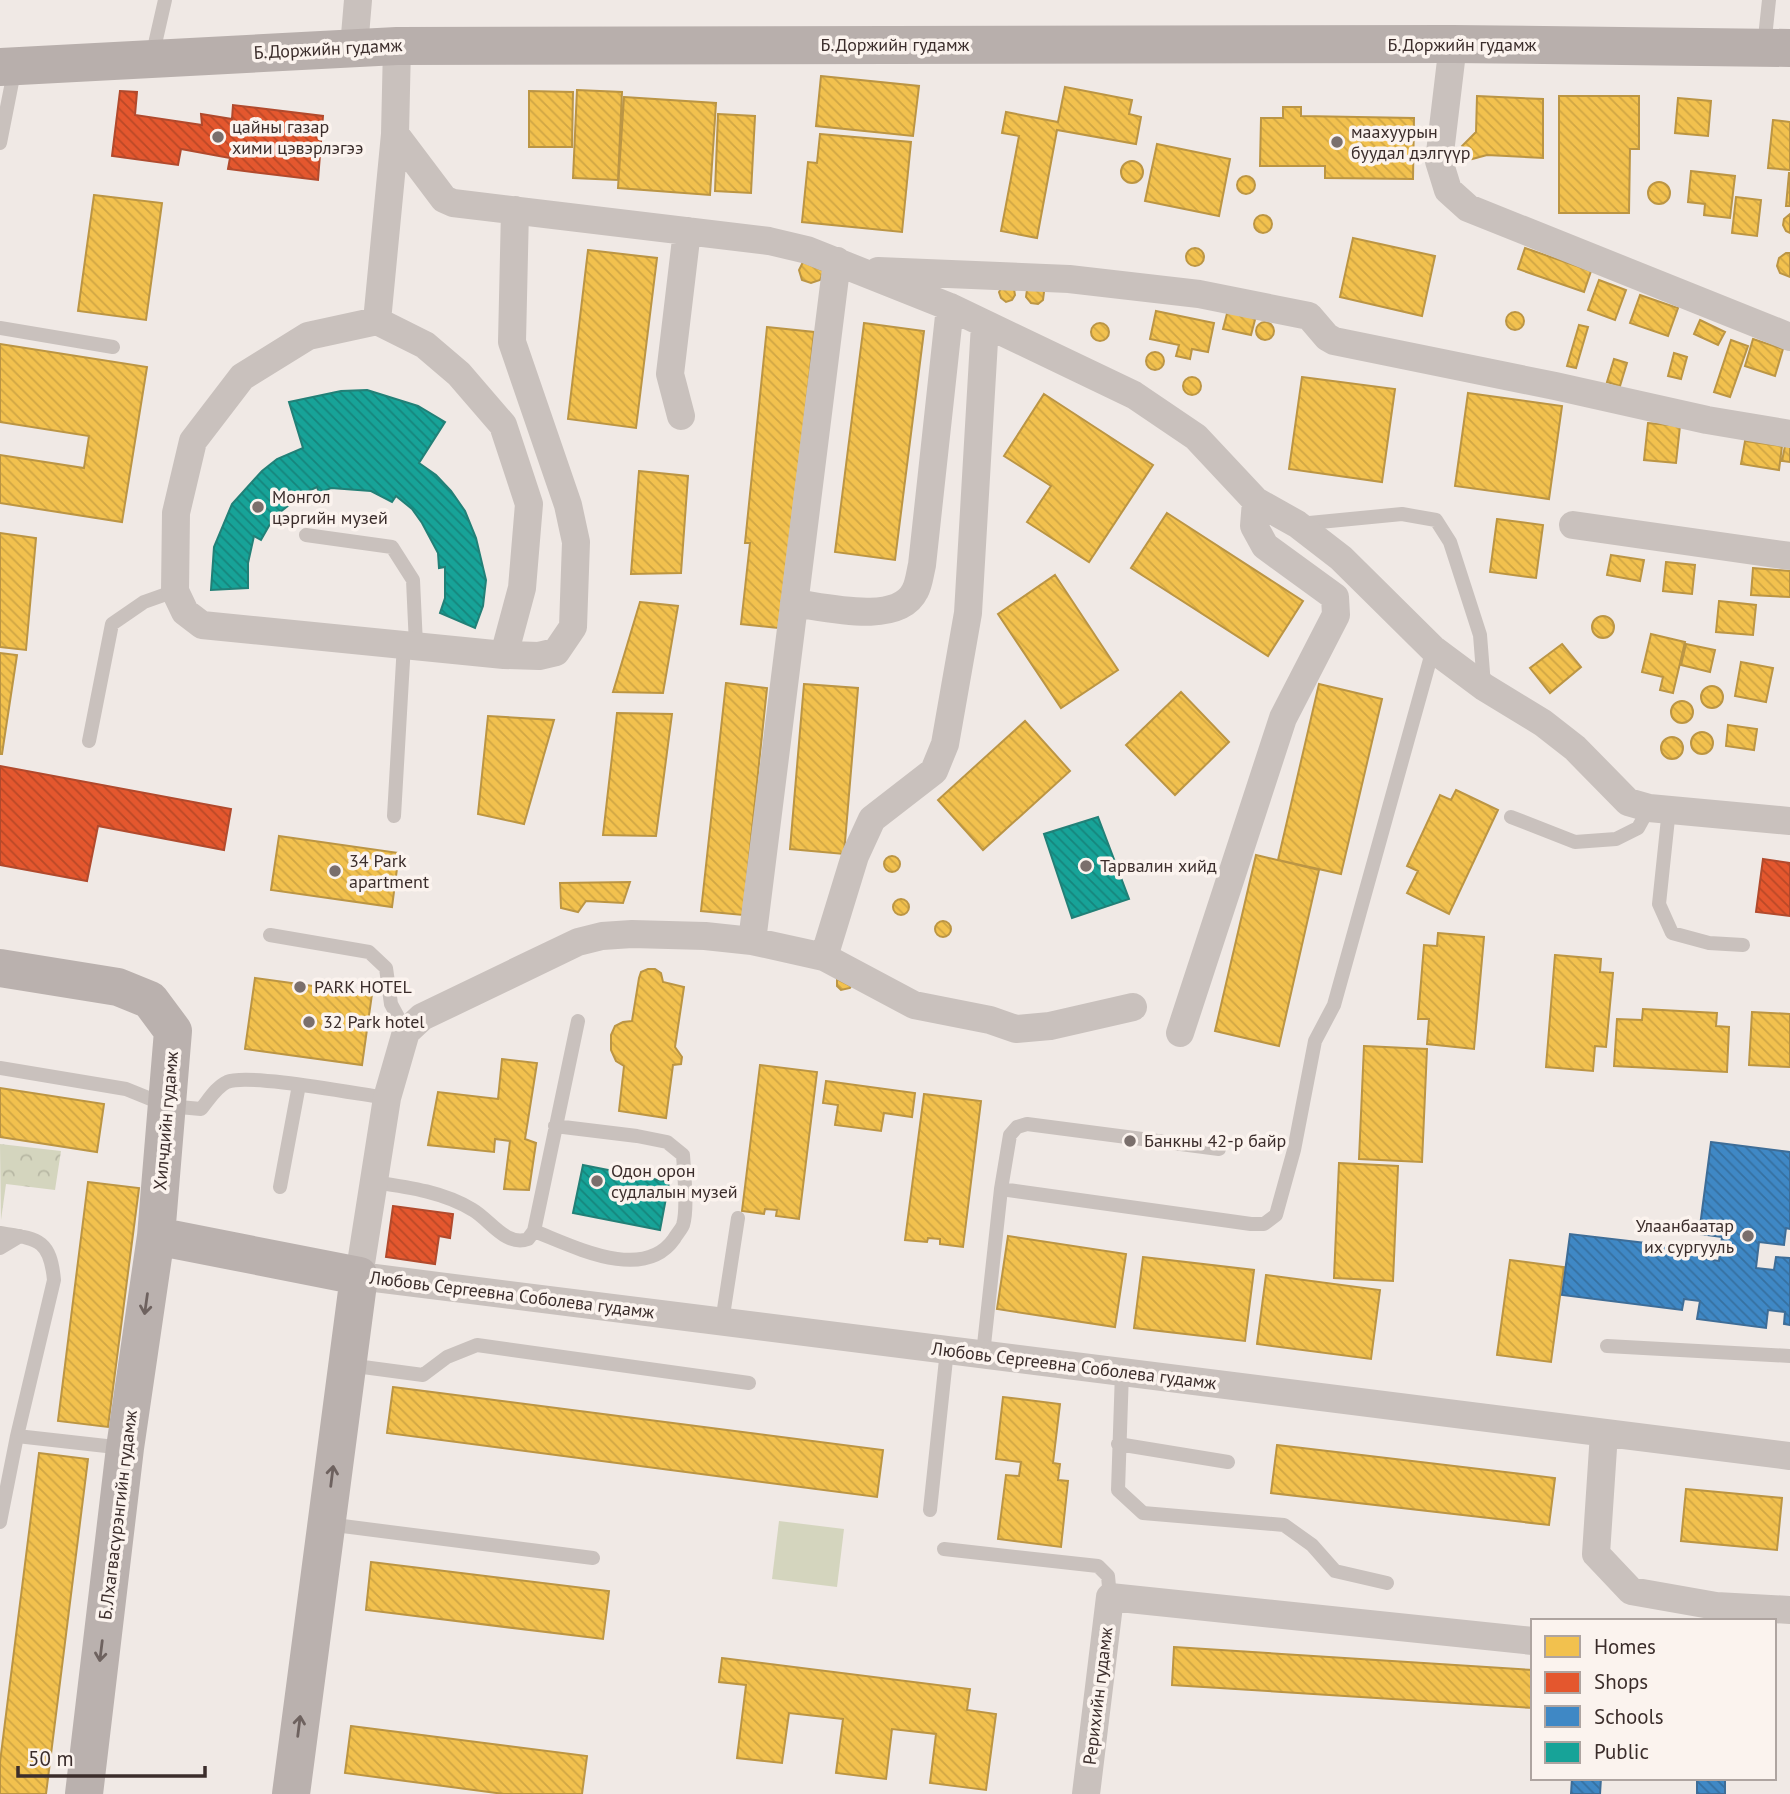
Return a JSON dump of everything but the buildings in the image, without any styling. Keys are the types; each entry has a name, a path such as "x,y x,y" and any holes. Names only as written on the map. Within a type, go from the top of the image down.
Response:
{"main road":[{"name":"Б.Доржийн гудамж","path":"7,66 397,46 1453,44 1777,48"}],"street":[{"path":"354,47 358,0"},
{"path":"1453,44 1439,161 1448,190 1468,208 1790,337"},
{"path":"377,321 395,134 397,46"},
{"path":"395,134 444,199 453,203 769,241 807,250 950,307 1134,395 1196,437 1256,500 1297,524 1341,558 1433,649 1484,687 1543,723 1575,748 1628,802 1659,808 1790,821"},
{"path":"504,655 522,588 529,504 503,425 459,374 425,345 377,321 309,336 243,377 193,441 176,513 175,591 185,612 202,625 504,655 539,656 556,652 573,627 576,542 568,505 512,342 515,211"},
{"path":"681,416 670,374 687,231"},
{"path":"848,265 1069,279 1199,294 1309,316 1327,337 1334,341 1707,420 1790,434"},
{"path":"752,941 794,603 848,265"},
{"path":"794,603 874,612 895,610 914,594 922,565 950,307"},
{"path":"824,957 855,856 872,819 934,771 945,744 968,613 985,324"},
{"path":"1180,1033 1283,718 1336,615 1335,597 1265,546 1254,526 1256,500"},
{"path":"1573,526 1790,556"},
{"path":"290,1794 359,1276 387,1098 406,1031 422,1017 578,942 602,936 632,934 705,936 752,941 824,957 914,1005 990,1020 1016,1029 1050,1026 1133,1007"},
{"name":"Хилчдийн гудамж","path":"0,968 118,987 150,1000 173,1031 156,1236"},
{"path":"156,1236 359,1276"},
{"name":"Б.Лхагвасүрэнгийн гудамж","path":"85,1794 125,1448 156,1236"},
{"name":"Любовь Сергеевна Соболева гудамж","path":"359,1276 1790,1456"},
{"path":"1604,1433 1596,1554 1631,1591 1716,1606 1790,1610"},
{"path":"1110,1597 1531,1641"},
{"name":"Рерихийн гудамж","path":"1086,1794 1110,1597"}],"lane":[{"path":"152,58 165,0"},
{"path":"1769,0 1777,48"},
{"path":"0,143 7,66"},
{"path":"0,328 113,346"},
{"path":"1297,524 1402,514 1436,520 1450,542 1480,635 1484,687"},
{"path":"306,536 391,547 413,580 410,645 394,816"},
{"path":"89,741 112,624 144,602 175,591"},
{"path":"1001,1189 1251,1224 1264,1224 1276,1215 1294,1150 1315,1041 1335,1005 1433,649"},
{"path":"1511,817 1575,842 1616,839 1638,828 1659,808"},
{"path":"1659,808 1659,904 1672,933 1709,943 1743,944"},
{"path":"270,935 369,953 386,968 391,1004 406,1031"},
{"path":"374,1182 442,1195 474,1210 508,1237 517,1241 528,1239 534,1231 578,1021"},
{"path":"0,1068 126,1089 168,1106 201,1109 225,1083 239,1079 387,1098"},
{"path":"280,1187 299,1085"},
{"path":"983,1354 1001,1189 1010,1135 1017,1127 1027,1124 1219,1149"},
{"path":"534,1231 615,1259 645,1260 667,1249 683,1225 683,1155 667,1142 555,1126"},
{"path":"722,1322 738,1218"},
{"path":"0,1233 35,1239 52,1258 54,1280 17,1436 0,1522"},
{"path":"0,1248 20,1236"},
{"path":"347,1365 424,1375 447,1357 477,1345 749,1383"},
{"path":"1607,1346 1790,1356"},
{"path":"930,1510 947,1350"},
{"path":"1122,1372 1118,1490 1143,1513 1284,1525 1312,1545 1335,1571 1387,1583"},
{"path":"17,1436 125,1448"},
{"path":"1118,1444 1228,1462"},
{"path":"326,1524 593,1558"},
{"path":"944,1549 1098,1566 1108,1576 1110,1597"}],"green space":[{"path":"0,1144 61,1151 55,1190 6,1184 1,1220"},
{"path":"779,1521 844,1529 837,1587 772,1579"}],"place":[{"name":"цайны газар хими цэвэрлэгээ","path":"218,137"},
{"name":"маахуурын буудал дэлгүүр","path":"1337,142"},
{"name":"Монгол цэргийн музей","path":"258,507"},
{"name":"Тарвалин хийд","path":"1086,866"},
{"name":"34 Park apartment","path":"335,871"},
{"name":"PARK HOTEL","path":"300,987"},
{"name":"32 Park hotel","path":"309,1022"},
{"name":"Банкны 42-р байр","path":"1130,1141"},
{"name":"Одон орон судлалын музей","path":"597,1181"},
{"name":"Улаанбаатар их сургууль","path":"1748,1236"}]}
